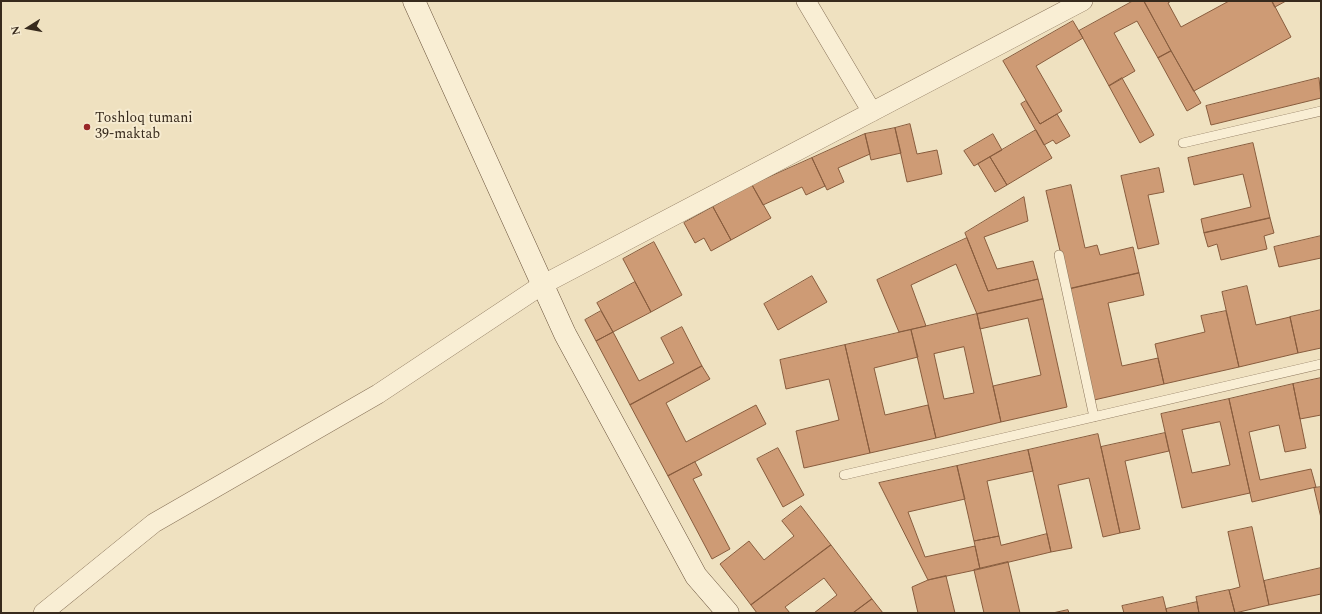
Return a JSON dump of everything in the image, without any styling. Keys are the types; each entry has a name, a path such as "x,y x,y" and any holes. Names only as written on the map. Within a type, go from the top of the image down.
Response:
{"street":[{"path":"414,1 564,334 696,576 728,613"},
{"path":"806,1 872,112"},
{"path":"43,613 154,523 378,394 542,285 1083,1"}],"lane":[{"path":"1183,143 1321,111"},
{"path":"1059,255 1094,417"},
{"path":"844,475 1321,364"}],"building":[{"path":"1133,1 1144,1 1171,51 1158,58 1137,21 1114,33 1135,71 1109,86 1079,31"},
{"path":"1144,1 1171,1 1168,3 1181,27 1229,1 1272,1 1291,37 1194,91"},
{"path":"1272,1 1286,1 1275,7"},
{"path":"1073,21 1083,38 1036,66 1062,111 1040,124 1003,61"},
{"path":"1171,51 1201,103 1187,111 1158,58"},
{"path":"1122,78 1154,135 1140,143 1109,86"},
{"path":"1319,78 1321,98 1211,125 1206,106"},
{"path":"1026,101 1040,124 1057,114 1070,136 1056,144 1053,140 1044,145 1021,104"},
{"path":"910,124 917,154 937,150 942,174 907,182 895,128"},
{"path":"895,128 901,153 871,160 865,134"},
{"path":"1036,130 1052,158 1007,185 990,157"},
{"path":"865,134 870,154 838,168 844,182 827,190 812,158"},
{"path":"993,134 1002,150 974,166 964,151"},
{"path":"1253,143 1270,218 1204,233 1201,219 1251,207 1243,174 1194,185 1188,158"},
{"path":"990,157 1007,185 995,192 978,164"},
{"path":"812,158 825,186 806,195 802,187 763,205 752,185"},
{"path":"1159,168 1164,192 1148,195 1159,244 1138,249 1121,176"},
{"path":"752,185 771,218 731,240 713,207"},
{"path":"1071,185 1085,248 1097,245 1100,255 1133,247 1139,273 1069,289 1046,191"},
{"path":"1024,197 1028,221 984,237 997,269 1033,261 1038,279 988,291 965,233"},
{"path":"713,207 731,240 711,251 704,238 695,243 684,223"},
{"path":"1270,218 1274,233 1264,236 1267,249 1221,260 1217,244 1208,247 1204,233"},
{"path":"1321,236 1321,258 1279,267 1274,247"},
{"path":"967,238 988,291 1038,279 1043,299 977,314 956,264 911,285 926,326 899,332 877,280"},
{"path":"654,242 682,295 651,312 623,259"},
{"path":"1139,273 1144,295 1108,303 1122,366 1158,358 1164,384 1094,400 1069,289"},
{"path":"812,276 827,302 778,330 764,304"},
{"path":"635,282 651,312 613,332 597,303"},
{"path":"1247,286 1256,325 1290,317 1298,353 1239,367 1222,292"},
{"path":"1043,299 1067,407 1001,422 993,386 1041,375 1028,318 980,329 977,314"},
{"path":"1321,310 1321,348 1298,353 1290,317"},
{"path":"601,311 613,332 596,341 585,320"},
{"path":"1226,311 1239,367 1164,384 1155,344 1205,332 1201,316"},
{"path":"977,314 1001,422 936,438 911,330","holes":["964,347 974,393 944,399 934,354"]},
{"path":"682,327 702,366 630,405 596,341 613,332 639,381 674,363 661,338"},
{"path":"911,330 918,357 874,368 885,415 928,405 936,438 870,453 845,345"},
{"path":"845,345 870,453 804,468 796,431 839,420 829,379 786,389 780,360"},
{"path":"702,366 710,379 666,403 686,442 756,405 766,424 668,476 630,405"},
{"path":"1321,378 1321,415 1300,419 1293,384"},
{"path":"1293,384 1306,448 1285,452 1279,425 1249,432 1260,480 1311,469 1316,487 1252,502 1229,399"},
{"path":"1229,399 1250,493 1182,508 1161,414","holes":["1220,422 1230,465 1192,473 1182,430"]},
{"path":"1165,433 1169,451 1125,461 1140,529 1120,533 1101,447"},
{"path":"1098,434 1120,533 1103,537 1089,478 1058,485 1072,548 1051,552 1028,450"},
{"path":"778,448 804,495 783,507 757,459"},
{"path":"1028,450 1033,471 987,481 999,536 974,541 957,466"},
{"path":"695,462 702,475 693,479 730,549 712,559 668,476"},
{"path":"957,466 965,499 908,512 925,557 975,546 980,569 928,580 879,483"},
{"path":"1321,487 1321,518 1314,488"},
{"path":"801,506 831,545 751,605 720,564 749,541 764,560 794,536 782,521"},
{"path":"1252,527 1269,605 1235,613 1229,590 1240,587 1228,532"},
{"path":"1047,534 1051,552 980,569 974,541 999,536 1001,545"},
{"path":"831,545 872,599 853,613 814,613 837,595 824,578 785,607 790,613 757,613 751,605"},
{"path":"1008,562 1020,613 984,613 974,570"},
{"path":"1321,568 1321,594 1269,605 1264,581"},
{"path":"946,576 955,613 918,613 912,587 928,580"},
{"path":"1229,590 1235,613 1199,613 1196,597"},
{"path":"1163,597 1167,613 1124,613 1122,606"},
{"path":"872,599 883,613 853,613"},
{"path":"1197,602 1199,613 1167,613 1166,609"},
{"path":"1068,610 1069,613 1053,613"}],"place":[{"name":"Toshloq tumani 39-maktab","path":"87,127"}]}
